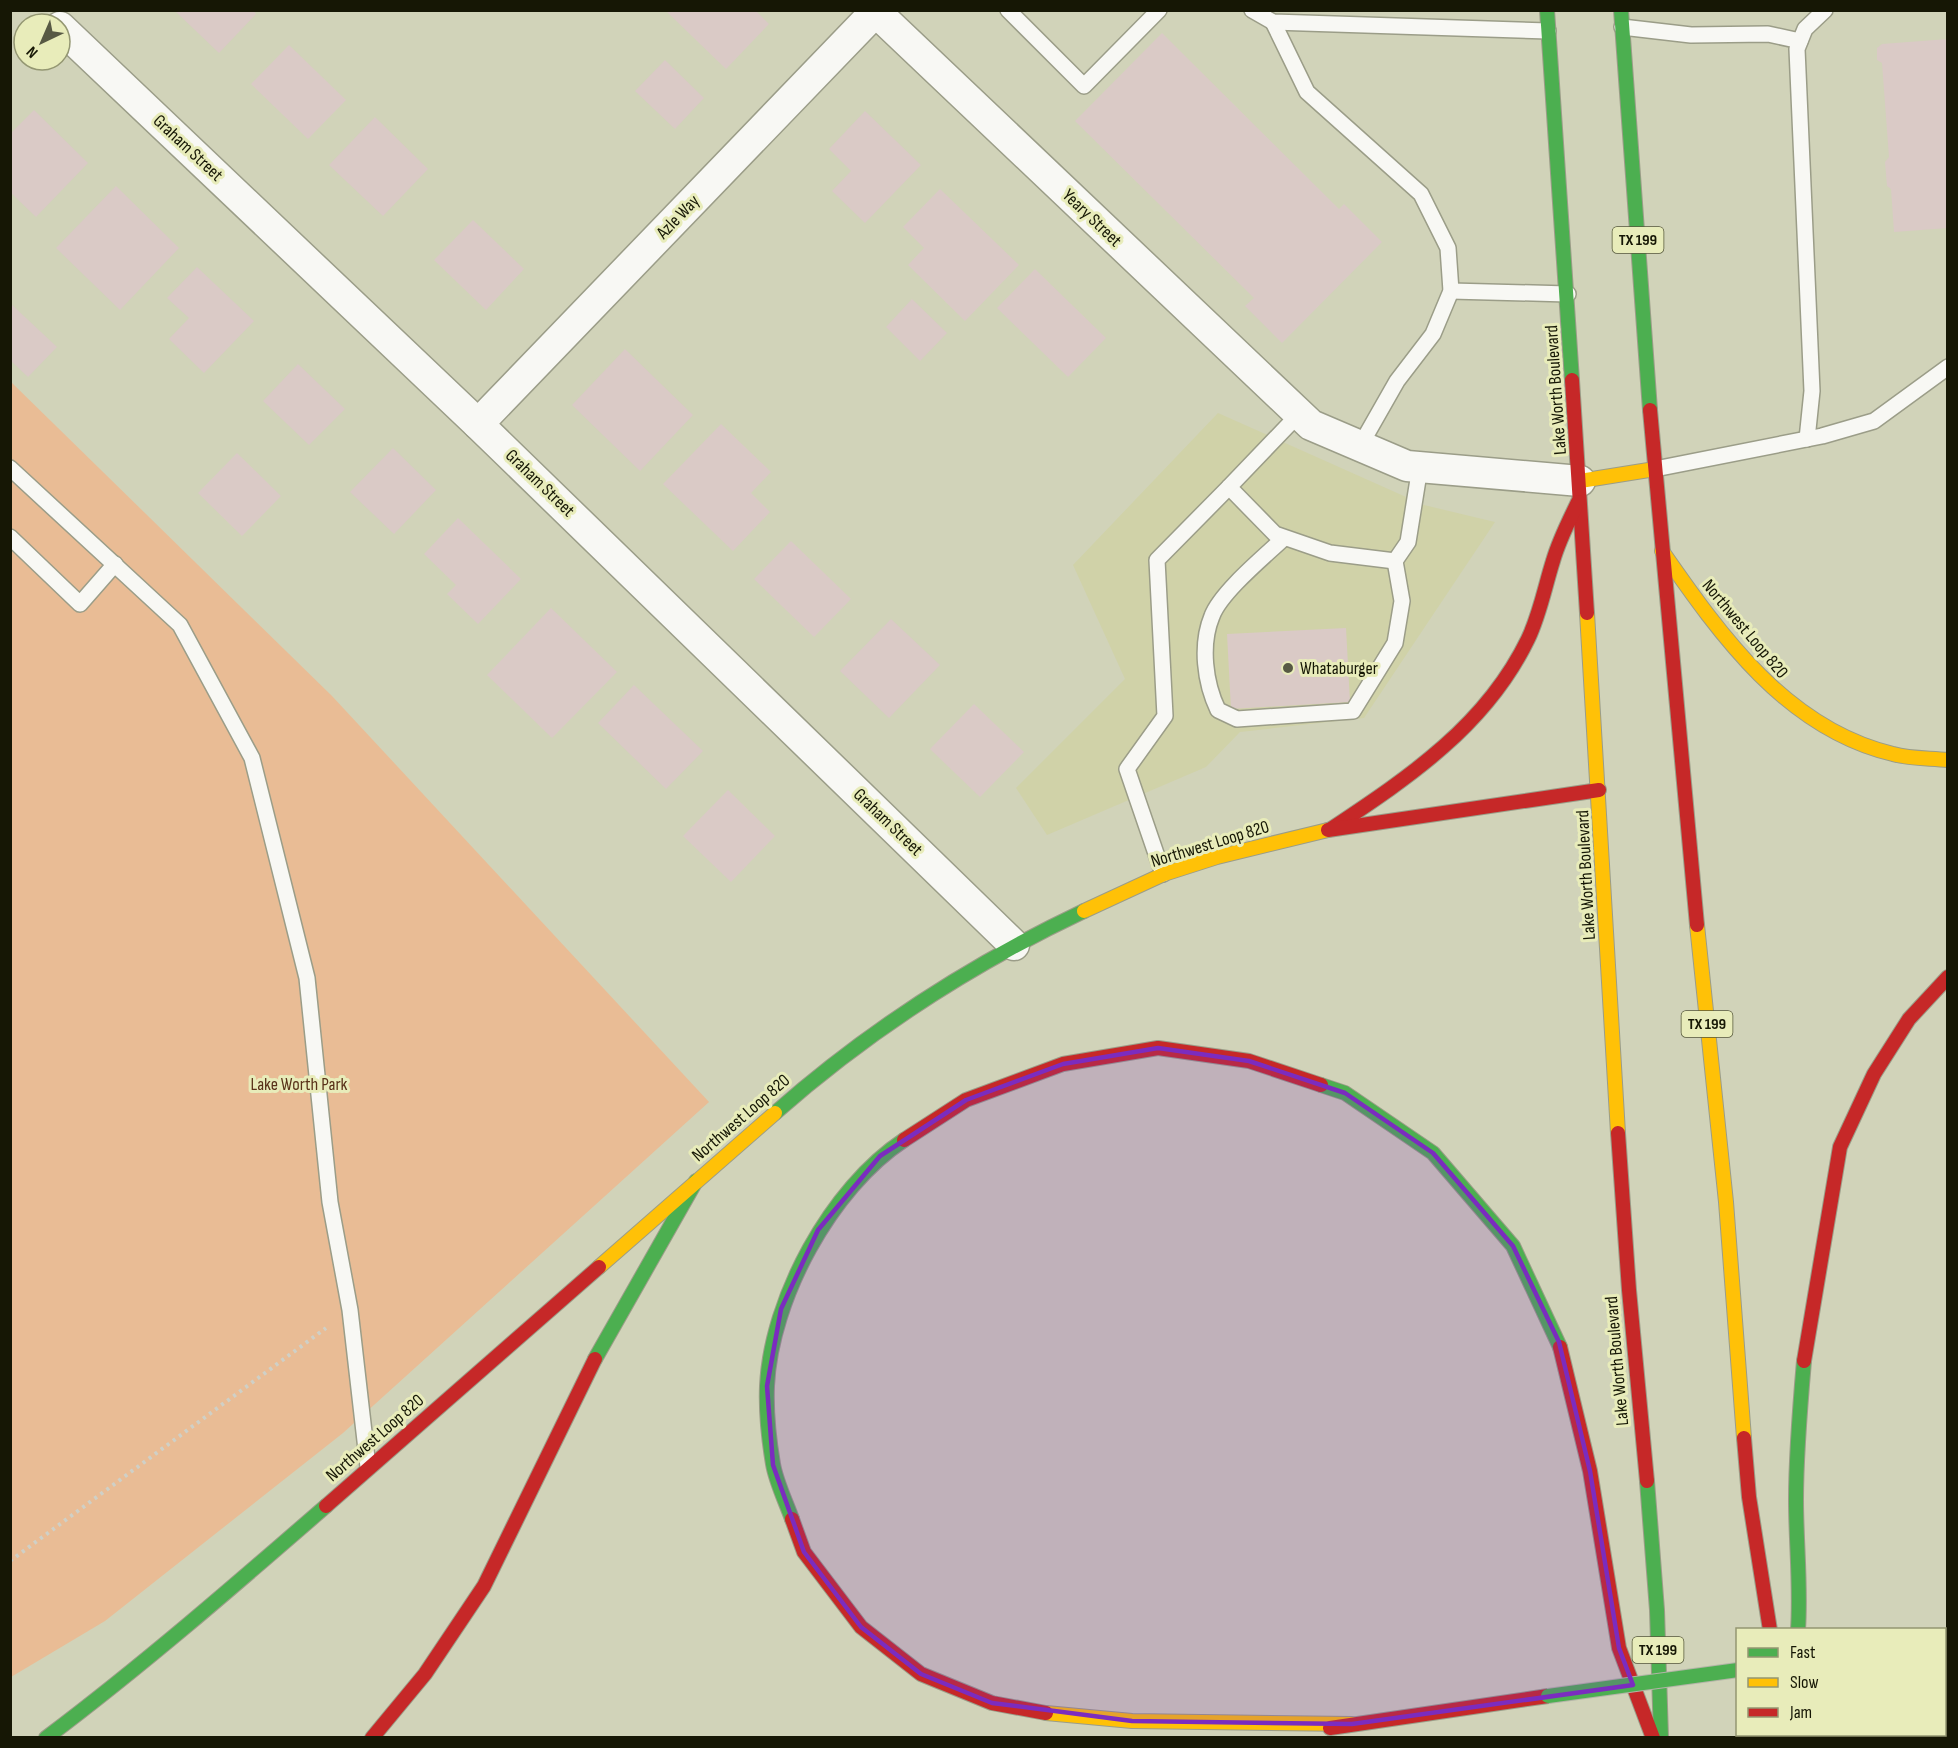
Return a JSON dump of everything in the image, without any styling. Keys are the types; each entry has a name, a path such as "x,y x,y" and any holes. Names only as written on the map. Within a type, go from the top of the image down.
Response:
{"main road":[{"name":"Lake Worth Boulevard","path":"1547,10 1568,294 1624,1231 1653,1562 1661,1737"},
{"name":"TX 199","path":"1621,10 1655,469 1681,766 1726,1202 1749,1497 1770,1628"},
{"path":"1331,829 1431,760 1487,707 1507,680 1544,600 1553,560 1580,489 1655,469"},
{"name":"Northwest Loop 820","path":"1662,551 1712,623 1777,694 1829,731 1890,754 1947,760"},
{"name":"Northwest Loop 820","path":"46,1737 113,1688 182,1631 824,1070 881,1027 952,980 1014,945 1163,874 1331,829 1599,790"},
{"path":"1798,1628 1800,1598 1796,1500 1799,1413 1807,1334 1840,1147 1874,1074 1903,1028 1947,976"},
{"path":"1352,1724 1132,1721 1064,1716 992,1703 921,1674 861,1626 804,1552 773,1465 767,1386 782,1309 818,1230 880,1156 966,1100 1063,1064 1158,1048 1249,1061 1345,1093 1432,1153 1513,1246 1559,1342 1590,1471 1619,1648 1653,1737"},
{"path":"372,1737 425,1674 484,1586 607,1335 696,1181"},
{"path":"1277,1737 1352,1724 1736,1670"}],"street":[{"name":"Yeary Street","path":"875,11 1305,420"},
{"name":"Azle Way","path":"478,424 875,11"},
{"name":"Graham Street","path":"72,38 478,424 1014,945"},
{"path":"1305,420 1407,466 1580,489"}],"lane":[{"path":"1008,10 1084,86 1159,10"},
{"path":"1252,10 1273,22 1548,31"},
{"path":"1807,439 1812,391 1796,66 1800,41 1805,29 1825,10"},
{"path":"1273,22 1307,92 1421,194 1448,248 1451,291 1433,334 1397,381 1360,446"},
{"path":"1622,27 1691,35 1768,34 1800,41"},
{"path":"1451,291 1568,294"},
{"path":"1655,469 1807,439 1874,421 1947,367"},
{"path":"1163,874 1127,769 1165,716 1157,560 1229,486 1305,420"},
{"path":"1284,538 1232,588 1212,615 1206,650 1208,688 1218,710 1237,719 1353,711 1395,643 1402,602 1395,561 1408,542 1420,467"},
{"path":"10,468 180,625 252,758 307,978 330,1202 350,1310 368,1467"},
{"path":"1229,486 1275,534 1330,553 1395,561"},
{"path":"10,537 80,604 115,564"}],"path":[{"path":"10,1561 350,1310"}],"highlighted area":[{"path":"1158,1048 1249,1061 1345,1093 1433,1153 1513,1246 1559,1342 1590,1471 1619,1648 1633,1685 1352,1724 1132,1721 992,1703 921,1674 861,1627 804,1552 773,1465 767,1386 781,1309 818,1230 880,1156 966,1100 1063,1064"}],"shaded area":[{"path":"1218,413 1424,505 1495,522 1364,718 1240,732 1206,767 1047,835 1016,788 1125,679 1073,565"}],"green space":[{"name":"Lake Worth Park","path":"10,381 332,696 709,1102 343,1433 105,1621 11,1677"}],"building":[{"path":"174,10 253,10 256,14 219,53"},
{"path":"665,10 755,10 769,24 726,69"},
{"path":"1162,33 1339,209 1344,204 1382,242 1282,343 1245,306 1254,298 1075,121"},
{"path":"1948,39 1948,228 1894,232 1891,189 1887,186 1885,162 1889,157 1882,63 1877,60 1877,48 1882,44"},
{"path":"289,45 346,100 308,139 251,84"},
{"path":"665,60 704,98 675,129 635,91"},
{"path":"34,110 88,163 36,217 10,192 10,134"},
{"path":"865,111 921,165 865,223 832,191 851,171 829,149"},
{"path":"375,117 428,169 383,216 329,165"},
{"path":"116,186 179,248 120,310 56,248"},
{"path":"940,189 1019,265 965,321 908,265 924,248 903,227"},
{"path":"473,220 524,269 486,310 434,260"},
{"path":"197,267 254,321 204,373 169,339 189,318 167,298"},
{"path":"1035,269 1106,338 1068,377 997,308"},
{"path":"912,299 947,333 920,361 886,327"},
{"path":"10,303 57,347 28,377 10,360"},
{"path":"625,349 693,415 640,471 572,405"},
{"path":"298,364 345,409 309,445 263,401"},
{"path":"721,424 771,472 751,493 770,512 733,551 663,484"},
{"path":"393,448 436,490 394,534 350,492"},
{"path":"237,453 281,496 242,536 198,493"},
{"path":"458,518 521,579 478,624 447,594 456,585 424,554"},
{"path":"791,541 851,599 814,637 754,579"},
{"path":"551,608 617,672 552,738 487,675"},
{"path":"891,619 940,665 889,718 840,671"},
{"name":"Whataburger","path":"1346,628 1350,702 1231,709 1227,634"},
{"path":"634,685 703,751 666,789 598,723"},
{"path":"974,704 1024,752 980,797 930,749"},
{"path":"728,790 775,836 731,882 683,836"}],"traffic: fast":[{"path":"1547,10 1572,380"},
{"path":"1621,10 1650,410"},
{"path":"775,1113 847,1054 922,1001 1002,953 1084,911"},
{"path":"1321,1085 1345,1093 1433,1153 1513,1246 1560,1347"},
{"path":"792,1519 774,1471 767,1415 767,1386 771,1352 780,1318 793,1283 810,1248 830,1216 852,1186 877,1161 904,1140"},
{"path":"595,1359 696,1181"},
{"path":"1798,1628 1796,1482 1804,1361"},
{"path":"1647,1481 1657,1610 1661,1738"},
{"path":"46,1738 153,1654 326,1506"},
{"path":"1548,1696 1736,1670"}],"traffic: slow":[{"path":"1580,481 1655,469"},
{"path":"1662,551 1733,646 1760,675 1820,724 1855,742 1900,756 1948,760"},
{"path":"1587,613 1618,1133"},
{"path":"1084,911 1164,874 1217,857 1328,830"},
{"path":"1697,925 1726,1202 1744,1438"},
{"path":"599,1267 775,1113"},
{"path":"1046,1713 1132,1721 1352,1724"}],"traffic: jam":[{"path":"1572,380 1587,613"},
{"path":"1650,410 1697,925"},
{"path":"1331,829 1417,769 1468,724 1490,698 1511,670 1528,639 1558,546 1578,502"},
{"path":"1328,830 1599,790"},
{"path":"1804,1361 1840,1147 1874,1074 1909,1019 1948,977"},
{"path":"904,1140 966,1100 1063,1064 1158,1048 1249,1061 1321,1085"},
{"path":"1618,1133 1629,1290 1647,1481"},
{"path":"326,1506 599,1267"},
{"path":"1560,1347 1590,1471 1619,1648 1653,1738"},
{"path":"372,1738 425,1674 484,1586 595,1359"},
{"path":"1744,1438 1749,1497 1770,1628"},
{"path":"792,1519 804,1552 861,1627 921,1674 992,1703 1046,1713"},
{"path":"1330,1728 1548,1696"}],"place":[{"name":"Whataburger","path":"1288,668"}]}
